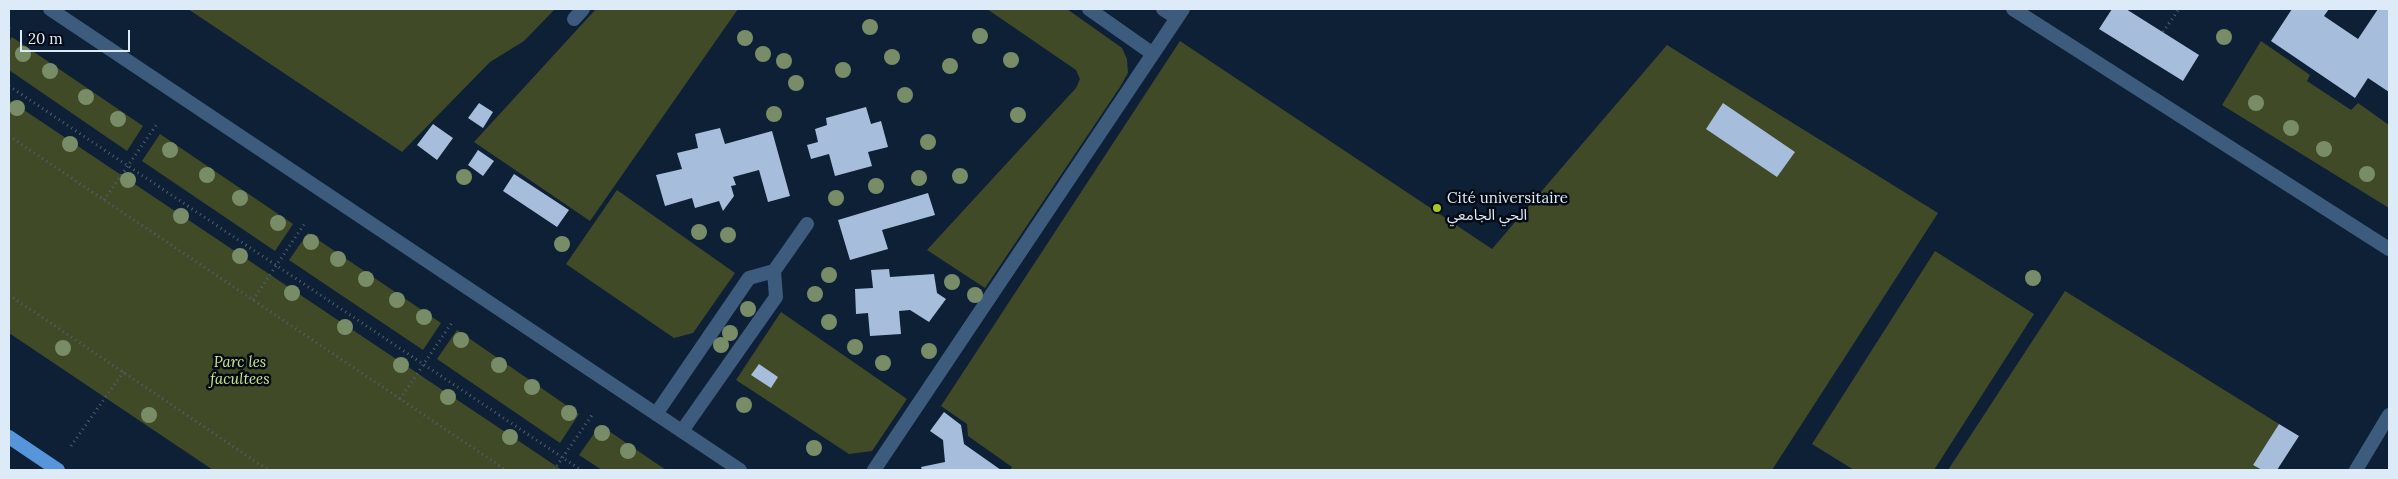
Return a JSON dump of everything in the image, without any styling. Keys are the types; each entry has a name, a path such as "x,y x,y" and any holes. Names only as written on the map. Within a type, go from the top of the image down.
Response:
{"main road":[{"path":"9,437 57,469"}],"street":[{"path":"50,9 740,470"},
{"path":"1089,9 1153,54"},
{"path":"874,470 1180,14 1163,9"},
{"path":"2013,9 2389,249"},
{"path":"656,414 749,278 774,271 807,224"},
{"path":"682,431 776,297 774,271"},
{"path":"2356,470 2389,415"}],"path":[{"path":"2163,32 2179,9"},
{"path":"9,86 581,470"},
{"path":"104,200 157,124"},
{"path":"9,136 506,470"},
{"path":"253,300 305,223"},
{"path":"9,295 268,470"},
{"path":"400,399 452,321"},
{"path":"57,469 124,371"},
{"path":"554,470 592,415"}],"green space":[{"path":"188,9 555,9 524,41 490,62 402,152"},
{"path":"596,9 738,9 590,221 474,142"},
{"path":"987,9 1067,9 1122,48 1127,59 1128,73 985,288 927,250 1076,88 1080,79 1076,70"},
{"path":"12,37 143,126 127,151 9,70 9,41"},
{"path":"1180,41 1492,249 1667,45 1938,213 1772,470 1010,470 1012,467 968,436 967,424 941,406"},
{"path":"2261,41 2310,75 2307,81 2351,110 2358,103 2389,125 2389,208 2222,105"},
{"name":"Parc les facultees","path":"9,100 562,470 213,470 9,333"},
{"path":"160,134 293,224 275,251 142,161"},
{"path":"617,190 735,273 693,333 674,338 566,264"},
{"path":"308,233 441,323 423,350 289,260"},
{"path":"1935,251 2034,314 1934,470 1854,470 1812,444"},
{"path":"2065,291 2279,424 2253,465 2262,470 1948,470"},
{"path":"781,312 907,399 872,451 849,454 736,380"},
{"path":"457,330 579,414 560,443 437,359"},
{"path":"600,425 666,470 602,470 579,455"}],"building":[{"path":"2112,9 2126,9 2199,55 2183,81 2099,29"},
{"path":"2292,9 2329,9 2324,16 2358,39 2378,9 2389,9 2389,92 2368,78 2355,98 2271,41"},
{"path":"479,103 493,112 483,128 468,118"},
{"path":"1723,103 1795,152 1777,177 1706,129"},
{"path":"866,107 871,124 881,121 888,147 868,152 872,166 835,176 829,154 811,159 807,145 818,142 815,129 827,125 826,118"},
{"path":"433,124 453,138 437,160 417,145"},
{"path":"720,128 725,144 772,131 790,196 768,202 759,170 733,177 736,185 731,186 734,196 723,211 719,201 695,208 692,198 665,206 656,175 682,169 677,153 698,148 695,134"},
{"path":"478,150 494,161 483,176 468,165"},
{"path":"514,174 569,210 557,227 503,191"},
{"path":"928,193 935,215 882,230 888,249 850,260 838,220"},
{"path":"889,269 890,277 934,274 937,293 946,299 929,322 910,310 899,311 901,334 870,336 868,313 856,314 855,289 873,288 871,270"},
{"path":"759,364 778,377 771,388 751,375"},
{"path":"944,412 961,425 964,444 1001,470 922,470 921,467 945,462 943,440 930,431"},
{"path":"2279,424 2299,436 2277,470 2262,470 2253,465"}],"place":[{"name":"Cité universitaire الحي الجامعي","path":"1437,208"}]}
